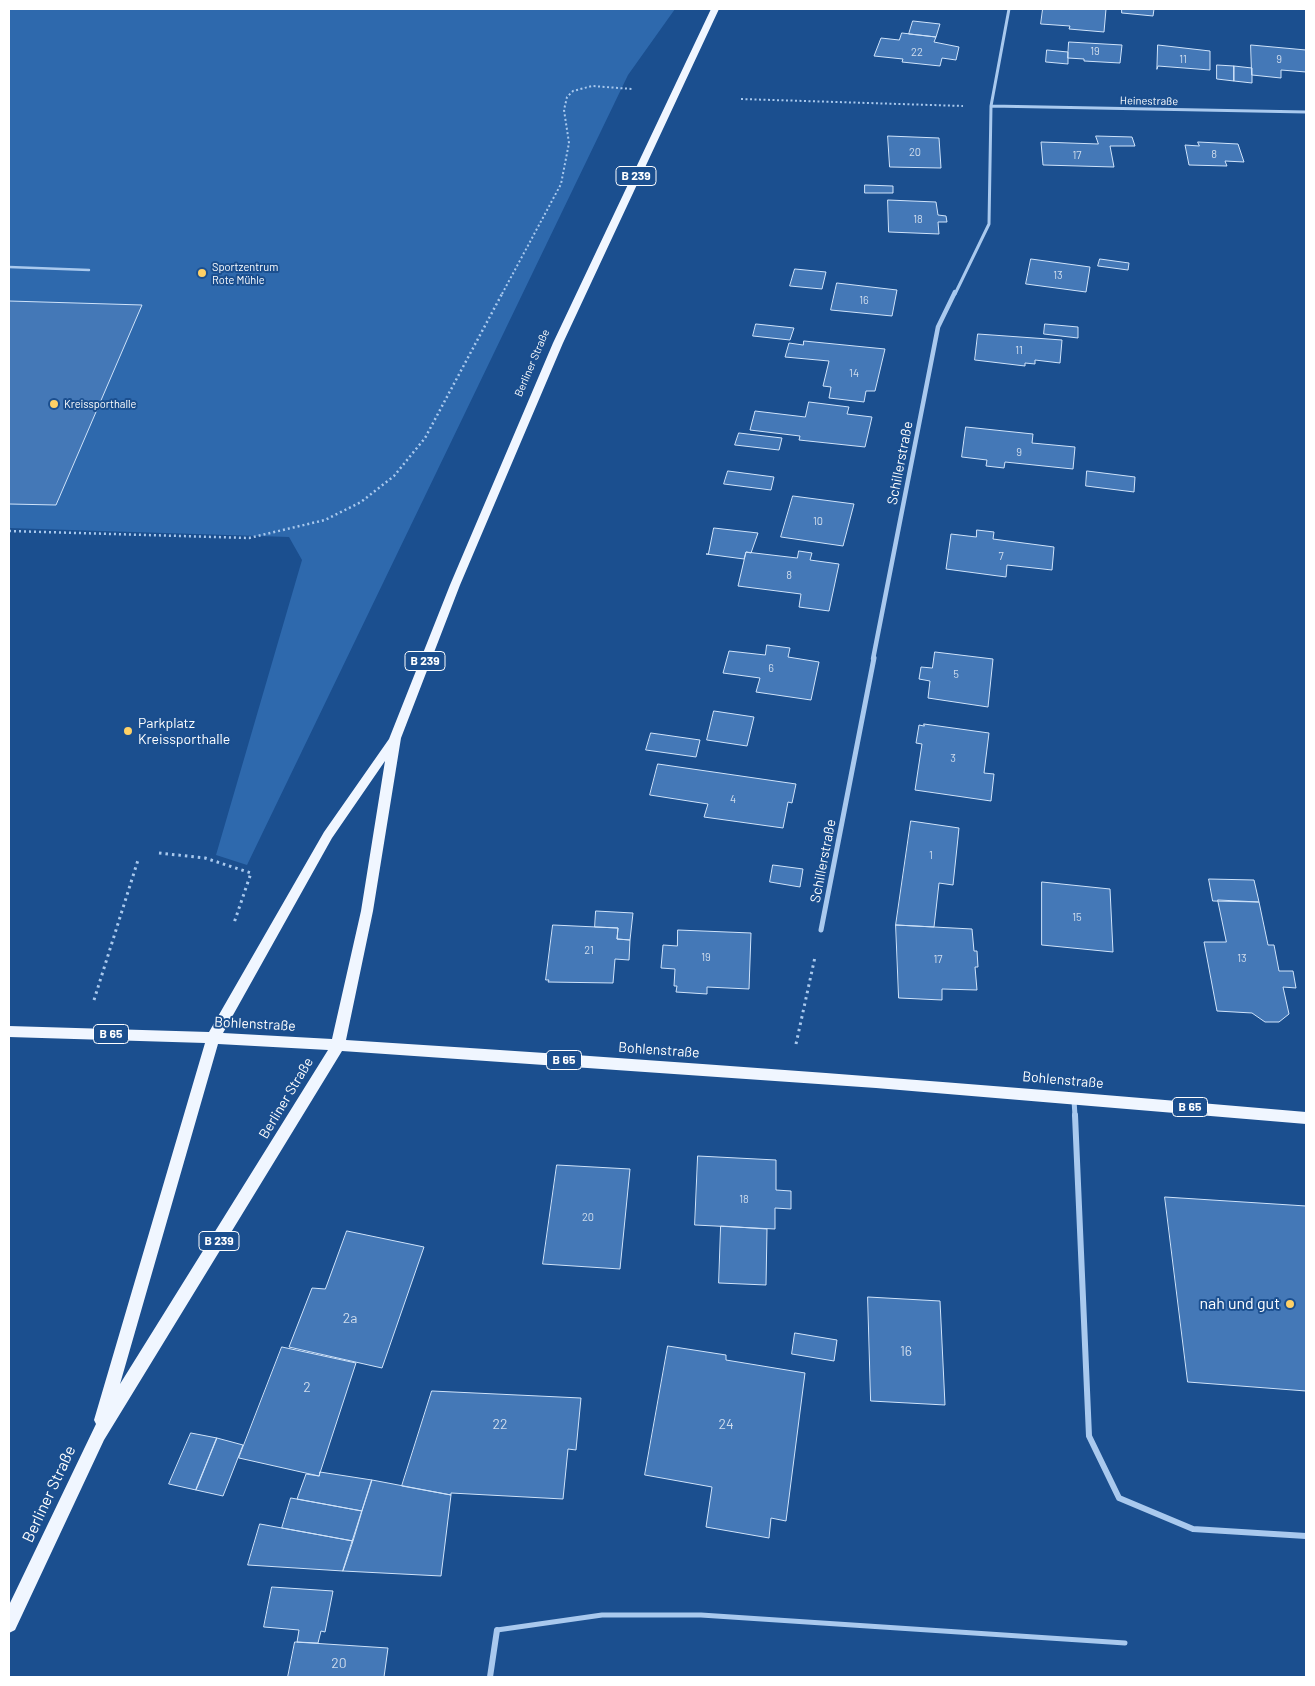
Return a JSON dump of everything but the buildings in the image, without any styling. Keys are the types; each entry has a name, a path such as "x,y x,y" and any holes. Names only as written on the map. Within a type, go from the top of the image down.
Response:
{"main road":[{"name":"Berliner Straße","path":"9,1624 98,1435 249,1193 338,1045 367,911 395,738 455,585 558,343 715,9"},
{"name":"Berliner Straße","path":"98,1435 213,1038 328,835 395,738"},
{"name":"Bohlenstraße","path":"9,1031 213,1038 338,1045 1074,1097 1306,1118"}],"street":[{"name":"Schillerstraße","path":"821,930 938,327 989,224 991,106 1009,9"},
{"name":"Heinestraße","path":"991,106 1306,112"},
{"path":"1074,1097 1089,1436 1119,1498 1193,1529 1306,1536"},
{"path":"490,1677 497,1630"}],"lane":[{"path":"9,267 89,270"},
{"path":"497,1630 602,1614 701,1615 1125,1644"}],"path":[{"path":"9,531 249,538 325,520 361,502 394,476 425,438 561,184 567,161 569,137 564,107 567,96 577,89 589,86 632,89"},
{"path":"741,99 991,106"},
{"path":"159,853 205,858 251,873 234,923"},
{"path":"84,1033 138,860"},
{"path":"789,1076 821,930"}],"shaded area":[{"name":"Sportzentrum Rote Mühle","path":"9,9 675,9 628,75 247,865 216,855 302,560 289,537 9,528"}],"place":[{"name":"Sportzentrum Rote Mühle","path":"202,273"},
{"name":"Kreissporthalle","path":"54,404"},
{"name":"Parkplatz Kreissporthalle","path":"128,731"},
{"name":"nah und gut","path":"1290,1304"}]}
